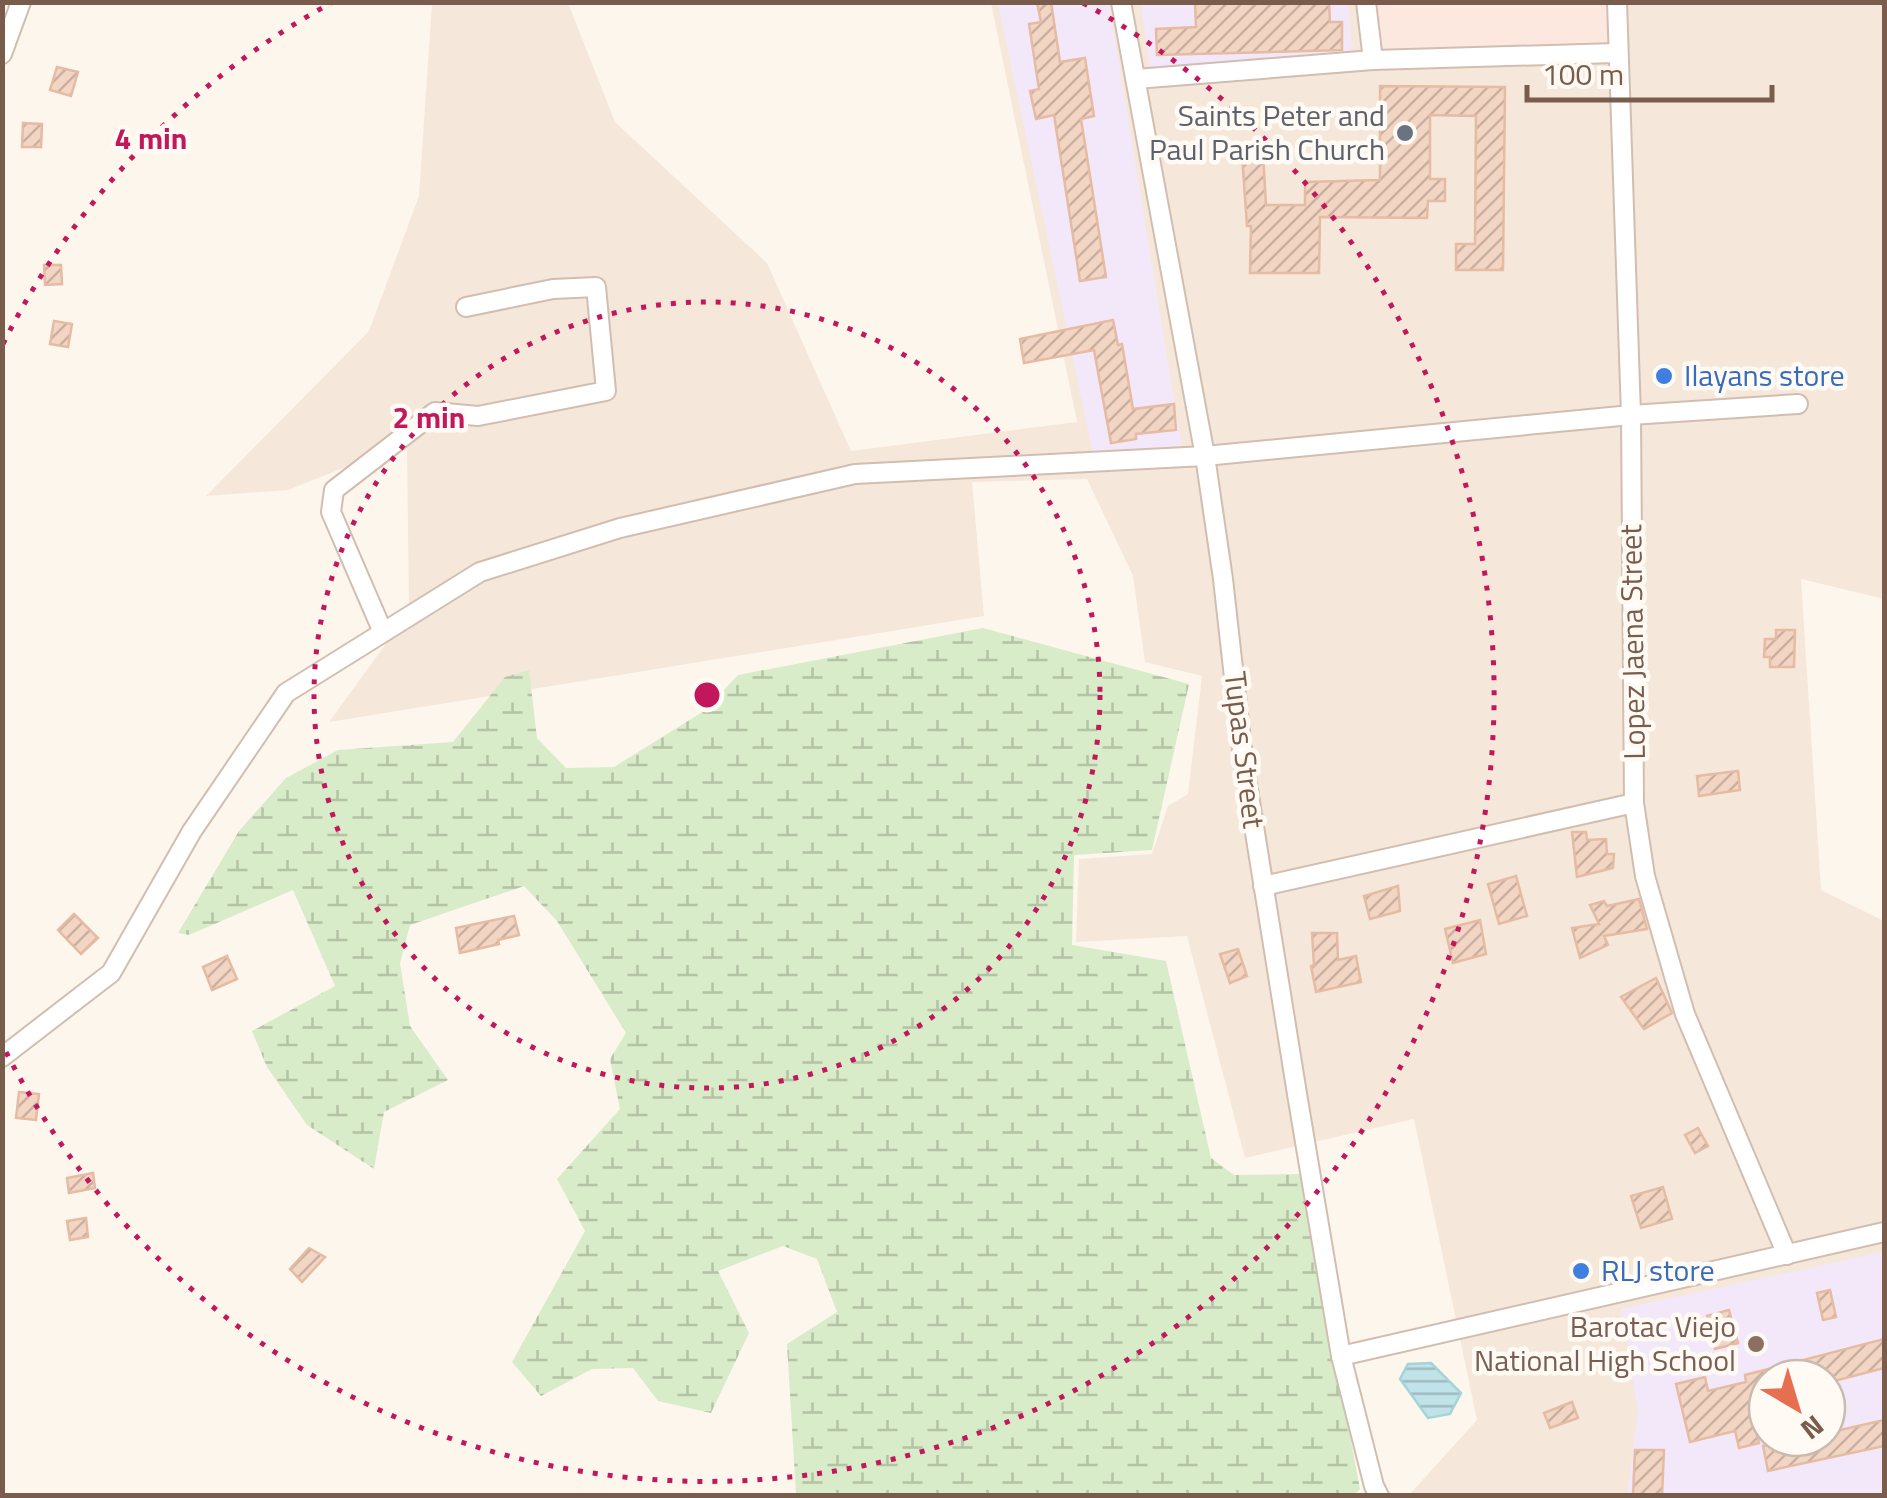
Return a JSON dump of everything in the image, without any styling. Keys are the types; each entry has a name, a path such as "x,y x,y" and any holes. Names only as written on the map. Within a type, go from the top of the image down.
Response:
{"street":[{"path":"2,54 21,2"},
{"name":"Tupas Street","path":"1121,2 1205,456 1262,886 1341,1356 1372,1492"},
{"path":"1366,2 1373,60"},
{"name":"Lopez Jaena Street","path":"1617,2 1630,415 1634,803 1645,876 1685,1014 1786,1256"},
{"path":"1136,78 1373,60 1616,54"},
{"path":"382,630 331,512 334,490 434,412 478,416 606,391 596,287 552,289 466,306"},
{"path":"2,1057 111,973 192,831 286,693 480,572 620,528 855,474 1205,456 1630,415 1798,404"},
{"path":"1262,886 1634,803"},
{"path":"1341,1356 1884,1232"}],"shaded area":[{"path":"432,3 568,3 615,122 767,263 851,451 1077,422 991,3 1884,3 1884,599 1801,579 1821,890 1884,921 1884,1495 1409,1495 1477,1420 1414,1119 1245,1158 1187,936 1076,942 1079,859 1152,854 1168,806 1188,794 1202,676 1145,662 1133,576 1087,479 972,482 984,616 329,722 409,612 407,443 288,490 206,496 369,331 419,196"},
{"path":"998,3 1109,3 1182,448 1093,453"},
{"path":"1141,3 1348,3 1352,53 1150,67"},
{"path":"1373,3 1609,3 1610,48 1378,50"},
{"name":"Barotac Viejo National High School","path":"1884,1252 1884,1495 1627,1495 1638,1411 1621,1309"}],"green space":[{"path":"983,628 1189,684 1152,850 1074,855 1072,945 1166,961 1211,1158 1234,1175 1301,1174 1360,1489 1353,1496 796,1495 787,1344 837,1312 817,1259 783,1246 718,1271 749,1333 711,1413 658,1401 633,1368 592,1369 541,1396 512,1362 585,1231 557,1179 620,1109 610,1059 626,1033 557,921 524,886 410,925 400,963 410,1026 448,1080 384,1112 374,1169 307,1125 267,1067 252,1031 335,986 293,890 189,935 178,933 239,831 286,778 338,750 453,742 505,677 529,670 537,738 566,768 614,767 704,711 738,675"}],"water":[{"path":"1431,1363 1461,1393 1450,1414 1428,1418 1400,1379 1408,1364"}],"building":[{"path":"1037,2 1051,2 1060,62 1085,58 1094,116 1081,119 1106,277 1080,281 1054,115 1036,119 1030,91 1039,89 1029,24 1041,22"},
{"path":"1195,2 1329,2 1330,22 1342,22 1342,50 1157,55 1156,29 1196,27"},
{"path":"57,67 78,72 71,96 50,90"},
{"path":"1380,86 1505,87 1503,270 1456,270 1456,244 1475,244 1476,116 1430,115 1430,179 1445,179 1445,201 1428,201 1427,218 1320,217 1319,273 1250,273 1251,226 1247,226 1242,155 1263,154 1266,205 1305,205 1305,182 1380,180"},
{"path":"23,123 42,124 41,147 22,147"},
{"path":"44,265 61,265 62,284 45,285"},
{"path":"1113,320 1118,345 1122,344 1133,409 1174,404 1176,430 1136,434 1136,439 1111,443 1094,350 1024,363 1020,339"},
{"path":"54,321 72,324 68,347 50,344"},
{"path":"1776,630 1795,630 1794,667 1770,667 1770,657 1764,657 1765,639 1776,639"},
{"path":"1738,771 1740,790 1699,796 1697,776"},
{"path":"1572,832 1586,832 1587,840 1606,839 1607,854 1614,854 1613,868 1577,877"},
{"path":"1516,876 1527,916 1499,924 1488,884"},
{"path":"1398,886 1400,911 1370,919 1364,896"},
{"path":"1639,899 1647,929 1604,936 1608,945 1580,958 1572,928 1599,924 1590,905 1604,901 1607,906"},
{"path":"74,914 98,938 81,954 58,930"},
{"path":"514,916 519,935 460,953 456,928"},
{"path":"1480,920 1486,954 1453,963 1445,929"},
{"path":"1312,933 1337,933 1338,960 1356,956 1361,982 1316,992 1311,966"},
{"path":"1238,949 1247,976 1230,983 1220,954"},
{"path":"227,956 237,979 212,990 203,967"},
{"path":"1656,978 1672,1013 1644,1029 1621,997"},
{"path":"19,1092 39,1094 36,1120 16,1118"},
{"path":"1698,1128 1708,1146 1695,1153 1685,1135"},
{"path":"93,1173 95,1188 69,1193 67,1178"},
{"path":"1663,1187 1672,1219 1641,1228 1631,1196"},
{"path":"86,1218 88,1237 70,1240 67,1221"},
{"path":"309,1248 325,1257 302,1282 290,1269"},
{"path":"1830,1290 1836,1317 1823,1320 1817,1293"},
{"path":"1729,1310 1738,1343 1715,1349 1707,1316"},
{"path":"1884,1339 1884,1368 1847,1378 1847,1358 1811,1358"},
{"path":"1747,1374 1747,1446 1739,1448 1735,1431 1690,1442 1676,1384 1705,1377 1708,1391 1746,1382"},
{"path":"1572,1402 1578,1418 1550,1428 1544,1413"},
{"path":"1884,1420 1884,1446 1847,1454 1847,1428"},
{"path":"1635,1450 1664,1450 1662,1496 1633,1496"},
{"path":"1765,1458 1828,1458 1768,1471"}],"place":[{"name":"Saints Peter and Paul Parish Church","path":"1405,133"},
{"name":"Ilayans store","path":"1664,376"},
{"name":"RLJ store","path":"1581,1271"},
{"name":"Barotac Viejo National High School","path":"1756,1344"}]}
